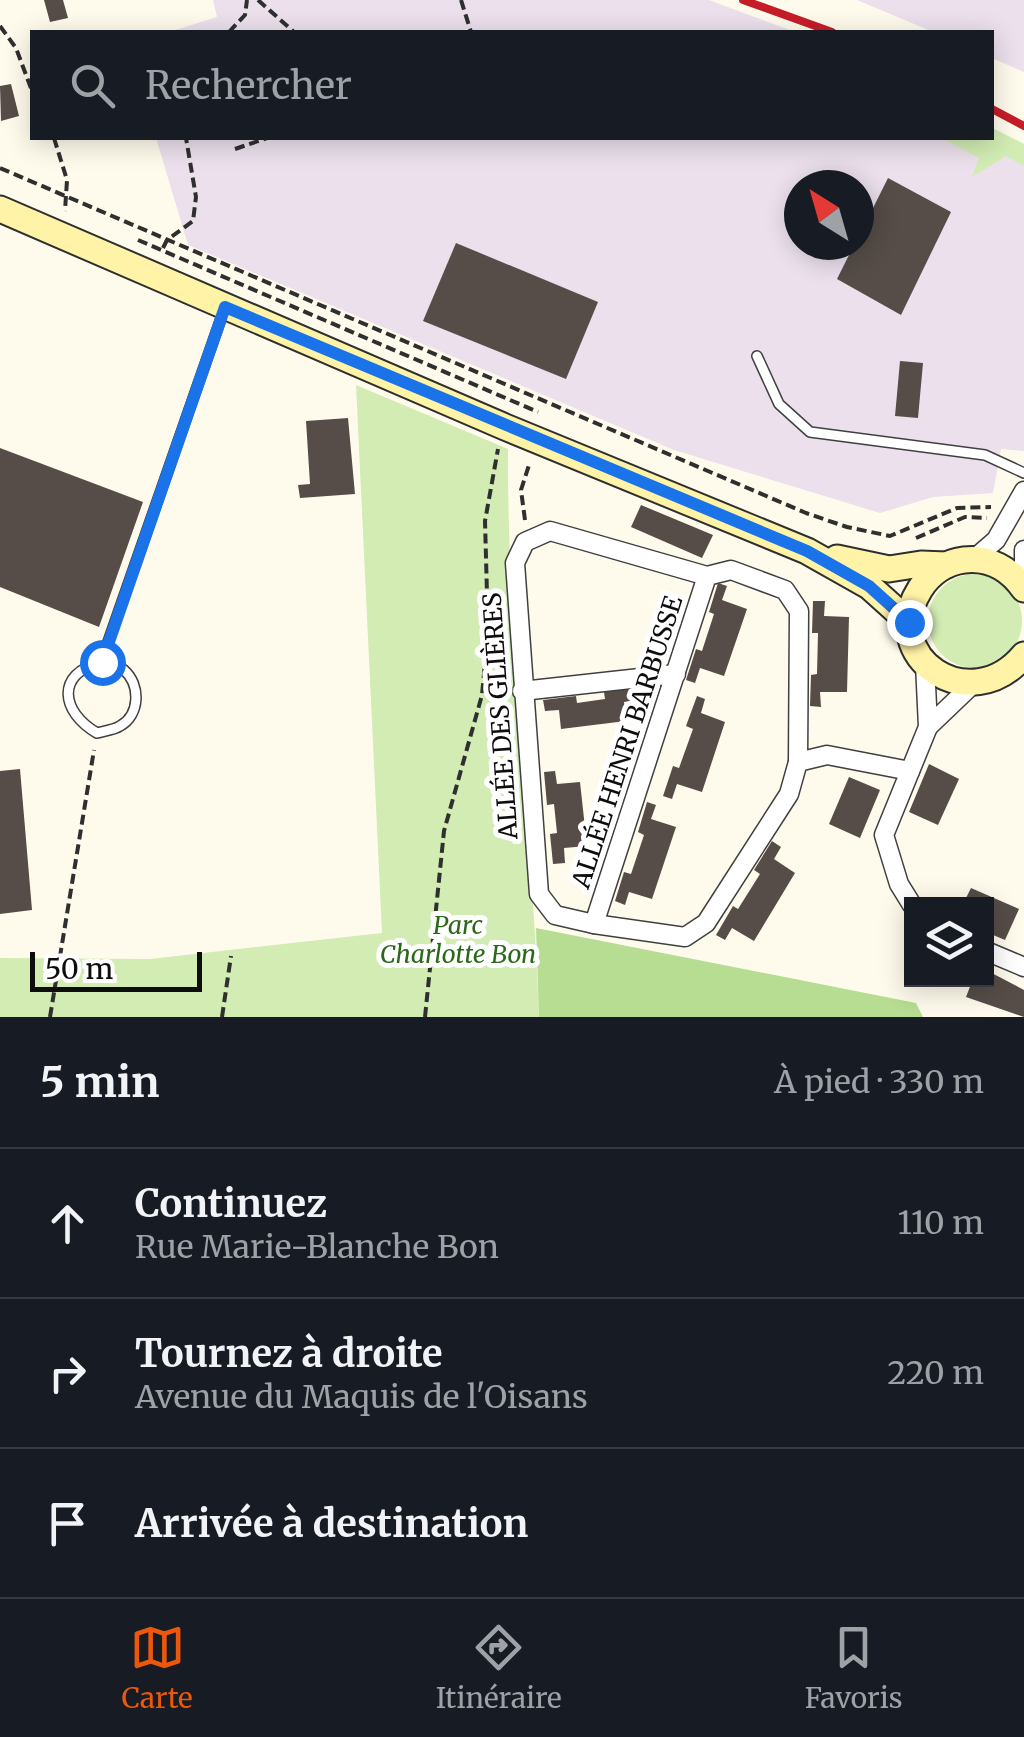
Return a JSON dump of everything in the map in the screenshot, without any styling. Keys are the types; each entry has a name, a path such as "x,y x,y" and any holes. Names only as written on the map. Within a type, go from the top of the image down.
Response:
{"street":[{"path":"0,209 151,275 222,316 807,551 869,586 909,622"},
{"path":"974,559 996,540 1024,491"},
{"path":"533,538 550,531 707,576 731,570 785,590 799,611 798,762 827,755 910,772"},
{"name":"ALLÉE DES GLIÈRES","path":"533,538 525,542 515,563 522,691 539,894 555,915 685,937 706,923 789,794 798,762"},
{"path":"1024,550 1024,566"},
{"path":"807,551 889,569 974,559 996,564 1024,589"},
{"path":"946,565 926,578 914,599 909,622 916,652 939,675 973,684 991,681 1019,668"},
{"name":"ALLÉE HENRI BARBUSSE","path":"594,924 707,576"},
{"path":"906,897 898,884 884,836 928,727 926,664"},
{"path":"522,691 676,674"},
{"path":"928,727 973,684"},
{"path":"994,954 1024,967"}],"lane":[{"path":"102,662 222,316"},
{"path":"757,356 780,404 810,432 985,454 1024,473"},
{"path":"102,662 123,669 137,696 134,712 121,726 97,733 78,722 69,706 68,691 73,678 86,666 102,662"}],"path":[{"path":"232,30 245,15 247,0"},
{"path":"258,0 292,30"},
{"path":"461,0 470,30"},
{"path":"0,26 16,48 30,86"},
{"path":"55,140 68,196 57,234"},
{"path":"151,275 167,240 194,221 196,197 186,140"},
{"path":"235,149 261,140"},
{"path":"0,168 537,400 834,522 890,536 957,508 987,506 1013,514"},
{"path":"130,236 551,418"},
{"path":"425,1017 444,831 482,694 488,631 485,521 500,440"},
{"path":"532,455 520,490 523,517 533,538"},
{"path":"914,540 954,522"},
{"path":"50,1017 97,733"},
{"path":"222,1017 231,956"}],"shaded area":[{"path":"213,0 709,0 790,30 175,30 217,17"},
{"path":"857,0 1024,0 1024,72 994,59 994,30 928,30"},
{"path":"994,129 1024,144 1024,451 1001,449 993,493 933,497 880,513 674,450 188,245 157,140 994,140"}],"green space":[{"path":"994,129 1024,144 1024,166 1006,156 972,177 979,158 945,140 994,140"},
{"name":"Parc Charlotte Bon","path":"356,385 508,449 511,591 539,1017 0,1017 0,958 150,959 382,933"},
{"path":"975,574 993,578 1008,588 1018,603 1022,621 1018,639 1008,654 993,664 975,668 957,664 942,654 932,639 928,621 932,603 942,588 957,578"},
{"path":"536,928 916,1003 923,1017 539,1017"}],"building":[{"path":"44,0 63,0 68,18 50,22"},
{"path":"11,84 19,116 1,121 0,86"},
{"path":"888,178 951,212 901,315 837,279 846,260 874,260 874,206"},
{"path":"456,243 598,302 566,379 423,321"},
{"path":"900,361 923,363 918,418 895,416"},
{"path":"348,418 355,494 300,498 298,485 310,484 306,421"},
{"path":"0,448 143,502 99,627 0,587"},
{"path":"641,505 713,535 702,558 631,527"},
{"path":"718,583 727,586 722,600 747,609 724,676 700,668 695,683 686,680 696,649 702,651 714,614 709,612"},
{"path":"813,601 825,601 824,616 849,617 847,692 820,692 821,707 810,706 811,675 817,674 818,633 812,633"},
{"path":"637,688 638,700 624,702 626,721 561,729 559,710 545,711 543,700 576,696 577,703 605,699 604,692"},
{"path":"697,696 705,699 701,713 725,722 702,792 677,784 672,799 663,796 673,766 679,768 693,729 686,726"},
{"path":"929,764 959,779 938,825 909,812"},
{"path":"20,769 32,910 0,914 0,771"},
{"path":"555,771 557,784 580,782 587,846 564,848 565,863 553,864 550,834 557,833 554,804 547,805 544,772"},
{"path":"849,777 880,790 860,838 829,824"},
{"path":"647,802 656,805 651,819 676,827 652,899 629,892 625,905 615,901 624,872 631,874 644,835 638,832"},
{"path":"772,841 781,847 774,859 795,873 754,941 732,928 725,940 716,935 733,906 738,909 760,874 754,870"},
{"path":"971,888 992,897 966,897"},
{"path":"994,898 1019,909 1005,940 994,935"},
{"path":"994,974 1024,990 1024,1017 966,997 970,987 994,987"}],"railway":[{"path":"743,0 826,30"},
{"path":"994,110 1024,126"}],"route":[{"path":"102,662 225,307 807,551 869,586 909,622"}]}
